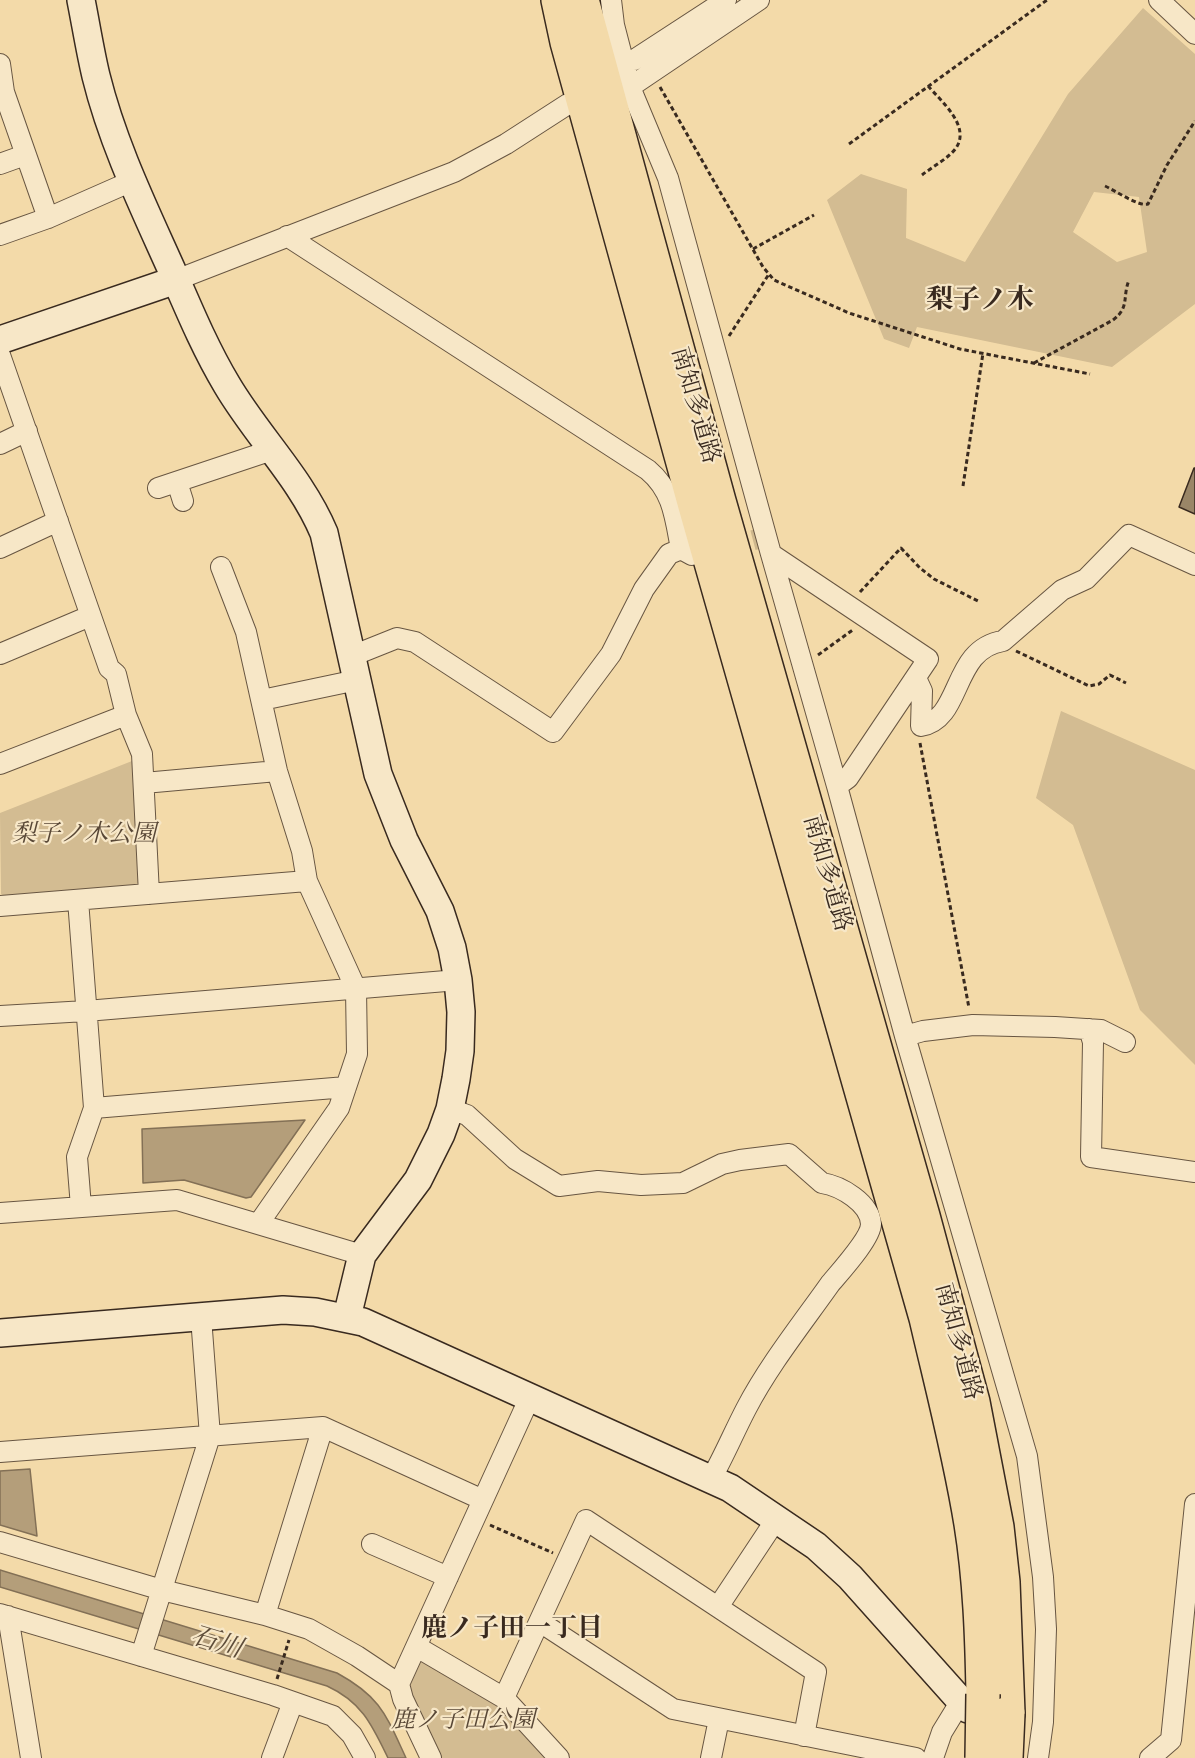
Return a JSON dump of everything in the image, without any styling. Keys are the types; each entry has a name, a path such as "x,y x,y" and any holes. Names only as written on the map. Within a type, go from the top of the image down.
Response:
{"highway":[{"name":"南知多道路","path":"558,0 567,42 695,506 926,1318 971,1525 978,1583 982,1758"},
{"name":"南知多道路","path":"582,0 586,22 716,489 923,1216 972,1402 997,1527 1003,1582 980,1704 1006,1758"}],"street":[{"path":"81,0 96,77 132,181 176,280 215,365 243,410 307,498 324,533 370,743 386,796 404,840 440,912 452,948 461,1012 460,1051 450,1109 418,1180 362,1255 347,1317"},
{"path":"611,0 614,25 630,87 668,178 905,1036 1027,1456 1043,1577 1046,1629 1043,1722 1038,1758"},
{"path":"634,60 726,0"},
{"path":"630,87 759,0"},
{"path":"1160,0 1195,34"},
{"path":"0,64 2,93 48,218"},
{"path":"0,340 176,280 454,172 506,144 568,104"},
{"path":"0,164 25,155"},
{"path":"0,235 48,218 132,181"},
{"path":"262,700 355,668 397,638 415,642 553,732 611,654 644,589 669,554 688,552 666,489 648,470 287,236"},
{"path":"0,355 108,668 116,674 126,715 142,754 148,894"},
{"path":"0,444 27,431"},
{"path":"172,490 272,450"},
{"path":"0,548 58,521"},
{"path":"916,678 922,691 921,726 932,725 944,712 972,656 991,643 1003,641 1062,590 1086,579 1130,535 1195,565"},
{"path":"771,555 928,659 848,778 837,786"},
{"path":"220,567 246,632 277,771 302,851 308,880 356,989 357,1054 339,1108 259,1223"},
{"path":"0,654 90,616"},
{"path":"0,764 126,715"},
{"path":"144,783 277,771"},
{"path":"0,906 308,880"},
{"path":"78,900 94,1108 77,1157 81,1207"},
{"path":"0,1016 458,980"},
{"path":"905,1036 923,1031 973,1025 1101,1030 1125,1042"},
{"path":"1089,1029 1093,1042 1090,1157 1195,1172"},
{"path":"94,1108 346,1087"},
{"path":"450,1109 467,1114 515,1159 559,1186 598,1180 641,1185 683,1183 722,1164 789,1154 822,1183 829,1184 864,1204 871,1226 855,1254 836,1276 776,1359 745,1410 733,1439 711,1479"},
{"path":"0,1213 177,1200 362,1255"},
{"path":"0,1333 283,1310 347,1317 363,1322 711,1479 730,1488 816,1546 980,1704 942,1732 933,1758"},
{"path":"141,1656 210,1436 201,1317"},
{"path":"431,1758 403,1699 399,1684 530,1397"},
{"path":"265,1615 323,1427"},
{"path":"0,1452 323,1427 483,1500"},
{"path":"1150,1758 1171,1740 1195,1504"},
{"path":"718,1607 777,1518"},
{"path":"504,1698 586,1520 816,1672 804,1736"},
{"path":"0,1542 161,1593 265,1615 309,1629 357,1656 399,1684"},
{"path":"372,1544 448,1577"},
{"path":"31,1758 4,1615 333,1716 351,1735 365,1758"},
{"path":"540,1622 674,1710 916,1758"},
{"path":"417,1647 504,1698 559,1758"},
{"path":"272,1758 293,1702"},
{"path":"711,1758 719,1719"}],"path":[{"path":"849,144 1047,0"},
{"path":"653,72 753,249 774,280 849,313 950,345 1090,374"},
{"path":"922,175 955,150 960,141 960,130 956,119 928,86"},
{"path":"1105,186 1143,206 1148,204 1167,165 1195,121"},
{"path":"753,249 814,215"},
{"path":"715,351 723,345 769,274"},
{"path":"1034,363 1122,313 1125,307 1125,290 1129,280"},
{"path":"963,486 983,353"},
{"path":"848,605 901,548 934,579 980,602"},
{"path":"801,661 818,655 846,636 865,616"},
{"path":"1003,641 1014,650 1089,686 1099,684 1110,675 1126,683"},
{"path":"921,726 922,760 973,1025"},
{"path":"475,1519 569,1559"},
{"path":"276,1684 292,1631"}],"green space":[{"path":"1143,8 1195,54 1195,304 1112,367 917,327 909,348 884,339 827,200 861,174 907,189 906,238 965,262 1068,94","holes":["1094,192 1139,197 1147,252 1117,262 1073,232"]},
{"path":"1061,711 1195,770 1195,1065 1140,1010 1073,825 1036,798"},
{"name":"梨子ノ木公園","path":"132,761 141,880 134,887 6,897 1,894 0,813"},
{"name":"鹿ノ子田公園","path":"428,1661 499,1705 547,1758 441,1758 408,1685 419,1662"}],"water":[{"path":"305,1120 251,1197 246,1198 184,1180 143,1183 142,1129"},
{"path":"30,1469 37,1536 0,1525 0,1471"},
{"name":"石川","path":"0,1570 337,1673 364,1690 373,1699 387,1719 406,1758 388,1758 365,1716 349,1699 327,1686 0,1587"}],"building":[{"path":"1195,468 1195,514 1179,507"}],"tunnel":[{"path":"724,548 765,537"}],"district":[{"name":"梨子ノ木","path":"980,303"},
{"name":"鹿ノ子田一丁目","path":"512,1631"}]}
